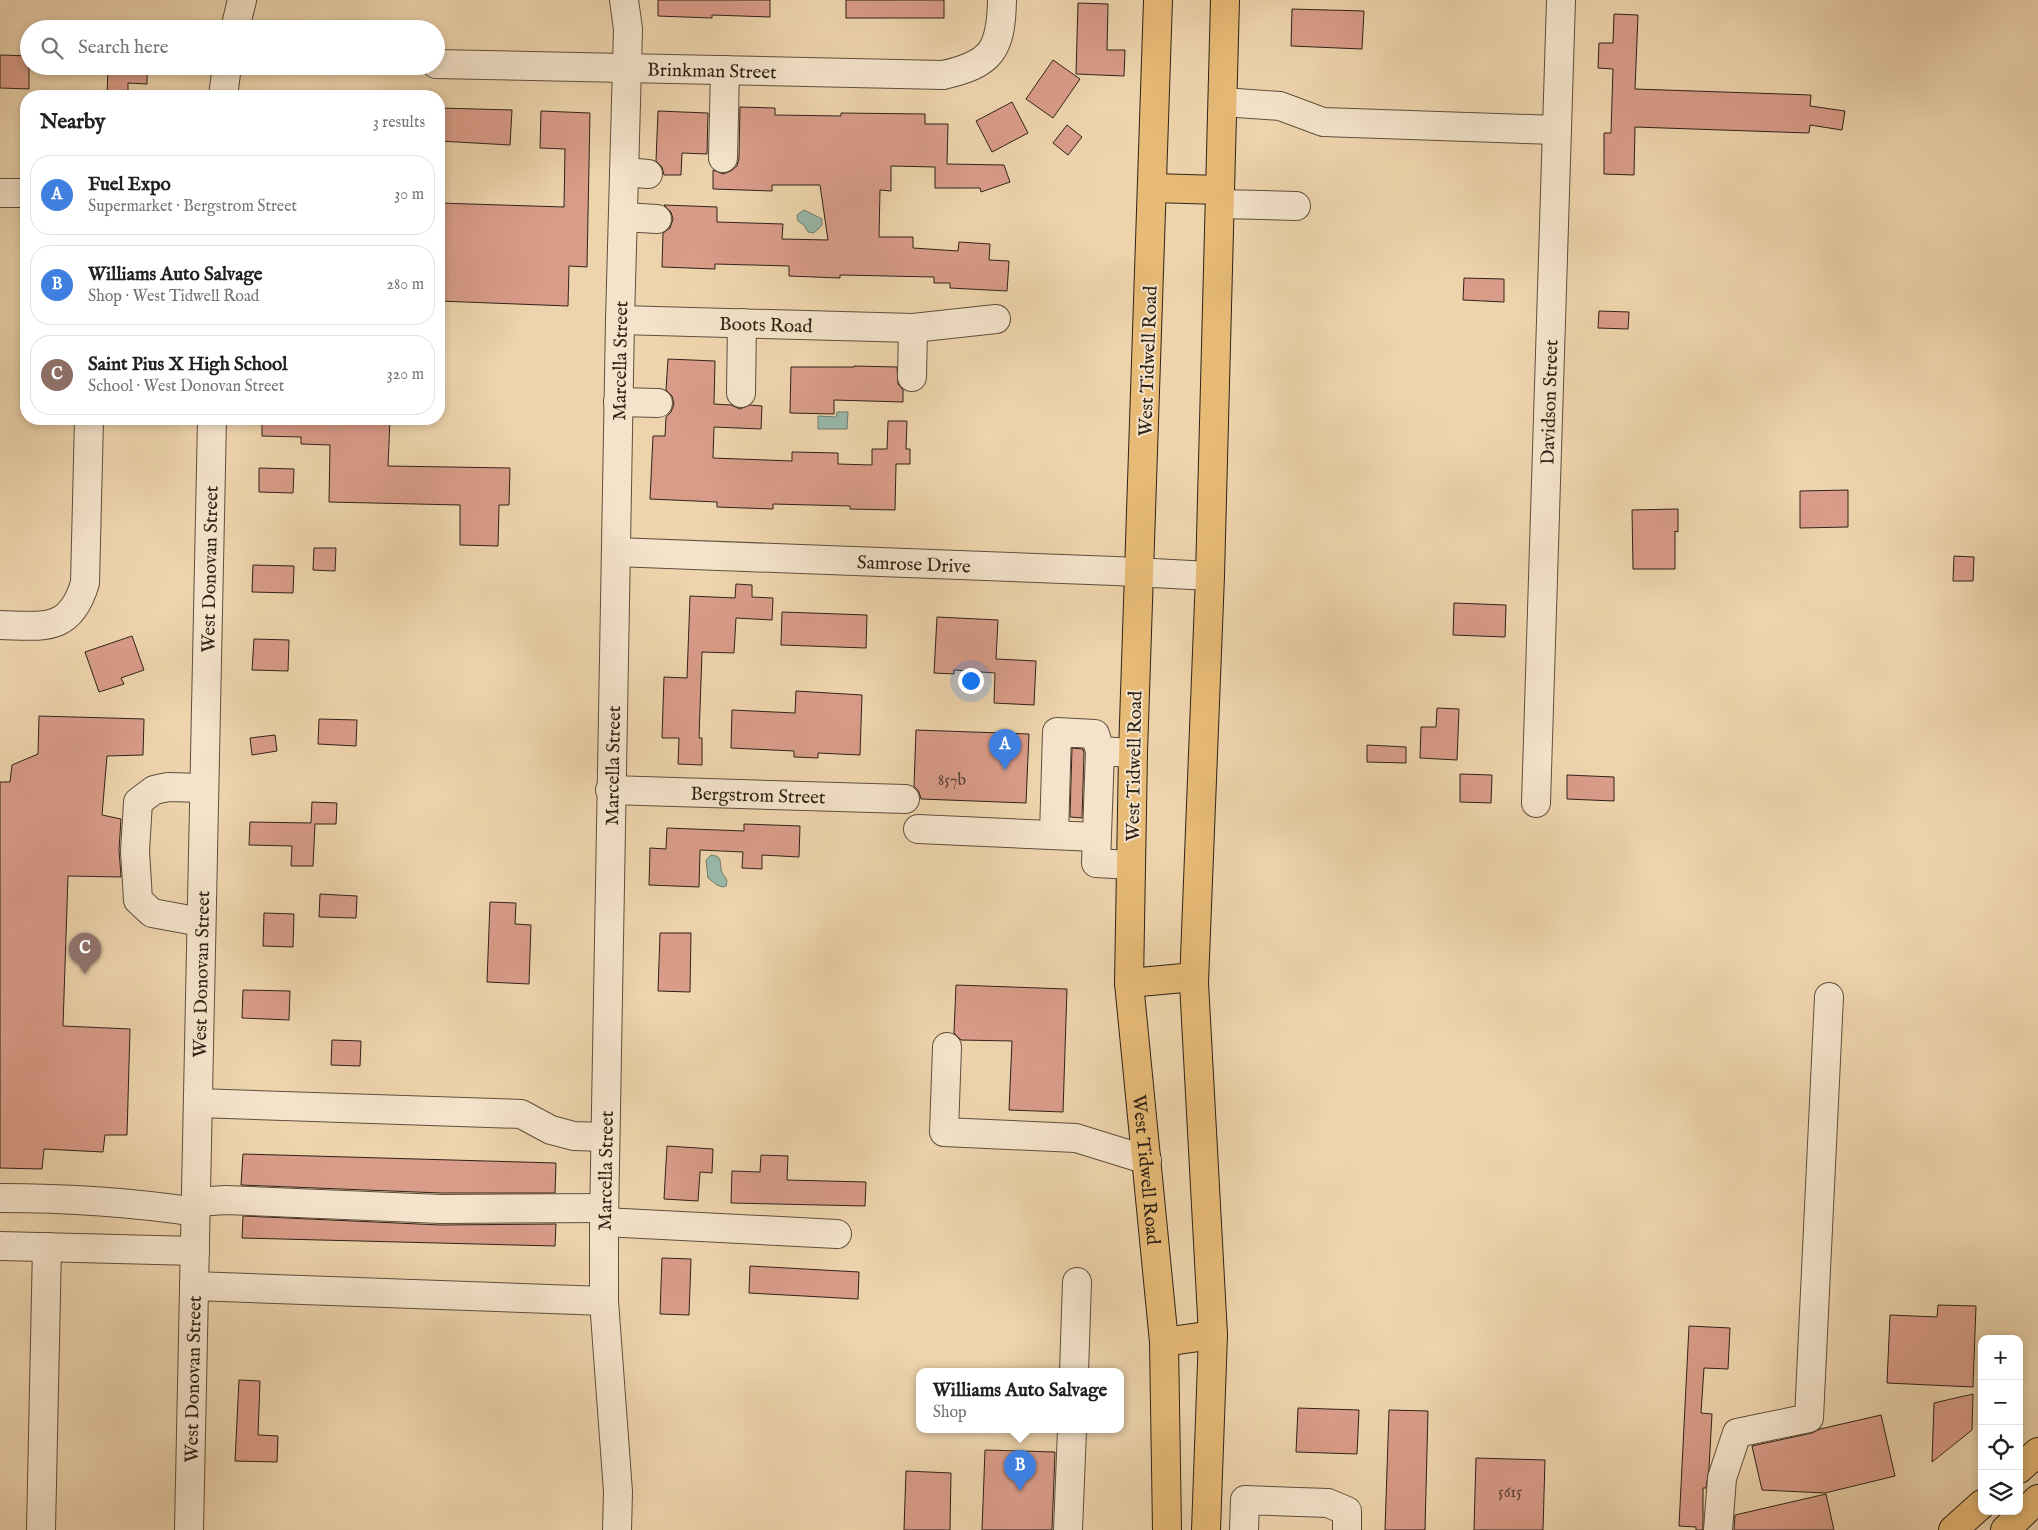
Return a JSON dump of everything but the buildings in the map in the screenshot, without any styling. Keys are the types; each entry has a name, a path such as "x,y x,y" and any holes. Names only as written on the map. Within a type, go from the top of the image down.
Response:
{"main road":[{"name":"West Tidwell Road","path":"1158,0 1140,572 1132,753 1129,983 1164,1342 1167,1530"},
{"path":"1206,1524 1213,1335 1194,978 1210,576 1225,0"},
{"path":"1153,188 1220,197"},
{"path":"1129,983 1194,978"},
{"path":"1164,1342 1213,1335"},
{"path":"2023,1465 2038,1452"},
{"path":"2005,1530 2038,1499"},
{"path":"1953,1530 1978,1508"},
{"path":"2037,1530 2035,1520 2038,1514"}],"street":[{"path":"238,20 242,0"},
{"name":"Marcella Street","path":"617,1530 618,1492 604,1300 604,1215 610,790 623,217 636,173 627,69 628,29 624,0"},
{"name":"Brinkman Street","path":"445,64 943,75 967,70 984,60 997,43 1002,20 1002,0"},
{"name":"Davidson Street","path":"1536,804 1561,0"},
{"path":"724,158 725,70"},
{"path":"224,90 226,75"},
{"path":"1223,102 1280,106 1323,122 1557,130"},
{"path":"0,193 20,193"},
{"path":"1220,197 1296,206"},
{"path":"623,217 657,219"},
{"name":"Boots Road","path":"620,320 913,328 996,320"},
{"path":"741,392 742,323"},
{"path":"912,377 913,328"},
{"path":"618,402 658,403"},
{"path":"0,625 44,626 60,620 70,613 80,599 85,583 89,425"},
{"name":"West Donovan Street","path":"189,1530 212,425"},
{"name":"Samrose Drive","path":"616,552 1210,576"},
{"path":"1054,835 1057,732 1095,734 1100,751 1096,863 1131,864"},
{"path":"1100,751 1132,753"},
{"path":"202,922 152,913 138,900 135,852 138,802 154,790 204,788"},
{"name":"Bergstrom Street","path":"610,790 905,799"},
{"path":"918,829 1096,837"},
{"path":"1718,1530 1722,1478 1737,1433 1809,1418 1829,997"},
{"path":"947,1047 944,1132 1076,1138 1146,1160"},
{"path":"198,1104 521,1114 551,1130 574,1136 605,1137"},
{"path":"0,1198 68,1198 196,1207 245,1200 604,1215 837,1234"},
{"path":"0,1246 195,1251"},
{"path":"41,1530 48,1248"},
{"path":"1074,1368 1077,1282"},
{"path":"194,1286 604,1300"},
{"path":"1068,1530 1072,1433"},
{"path":"1206,1524 1244,1524 1245,1500 1328,1503 1347,1511 1347,1530"}],"shaded area":[{"path":"804,210 822,219 822,225 814,233 808,232 804,225 798,221 797,215"},
{"path":"837,412 848,412 847,429 818,429 818,416 836,417"},
{"path":"711,855 717,856 720,859 721,871 727,880 726,886 717,885 708,878 706,860"}],"place":[{"name":"Fuel Expo","path":"1005,770"},
{"name":"Saint Pius X High School","path":"85,974"},
{"name":"Williams Auto Salvage","path":"1020,1491"}]}
